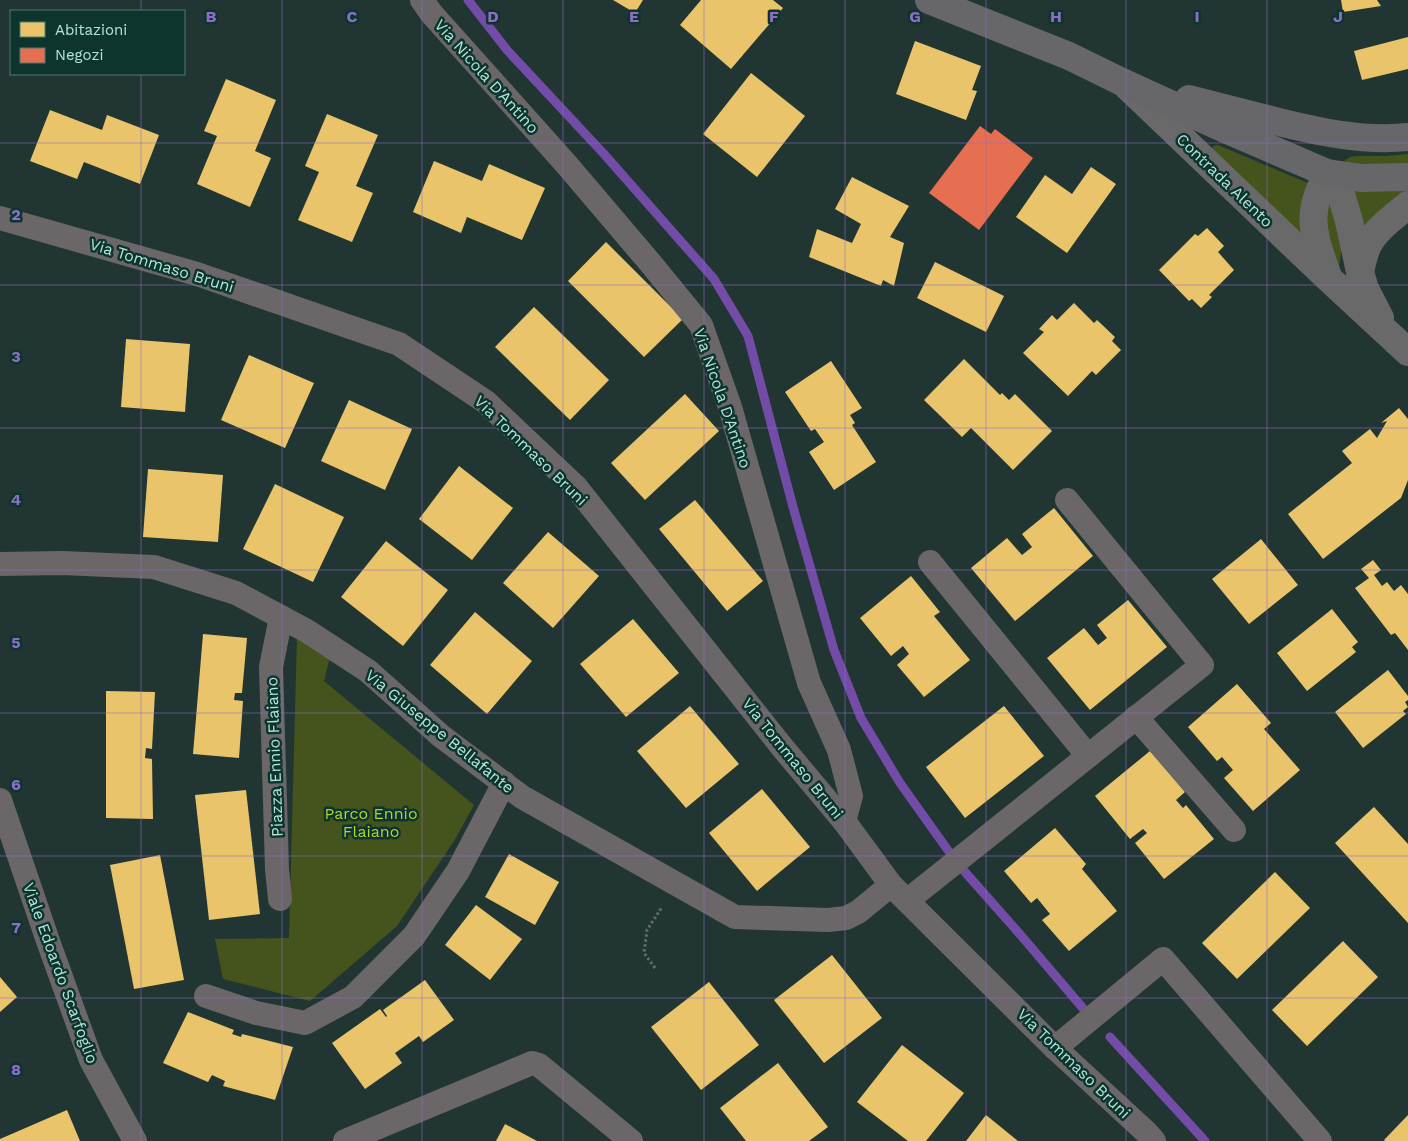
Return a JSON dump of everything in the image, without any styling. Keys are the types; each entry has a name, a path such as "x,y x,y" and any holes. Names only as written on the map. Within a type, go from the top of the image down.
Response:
{"main road":[{"path":"929,0 1069,56 1227,130 1327,173 1361,178 1408,177"},
{"path":"1122,82 1284,123 1376,139"},
{"name":"Contrada Alento","path":"1122,82 1398,343"},
{"path":"1284,123 1308,146 1327,173"},
{"path":"1327,173 1336,160 1357,144 1376,139 1408,137"},
{"name":"Contrada Alento","path":"1327,173 1317,197 1313,217 1318,246 1328,278"},
{"name":"Contrada Alento","path":"1327,173 1341,194 1365,289 1398,343"},
{"path":"1360,272 1369,243 1388,222 1408,205"}],"street":[{"name":"Via Nicola D'Antino","path":"422,0 431,14 567,165 702,325 730,406 809,683 839,750 851,796 844,821"},
{"name":"Via Tommaso Bruni","path":"0,218 197,274 399,344 486,402 576,487 782,747 844,821 899,893 1055,1048 1154,1141"},
{"path":"899,893 944,870 1202,665 1067,500"},
{"path":"930,562 1088,756"},
{"name":"Via Giuseppe Bellafante","path":"0,564 62,563 154,567 236,593 307,631 368,671 441,736 522,797 735,917 828,920 846,918 899,893"},
{"name":"Piazza Ennio Flaiano","path":"280,899 277,869 271,667 281,617"},
{"path":"1136,717 1234,830"},
{"path":"206,996 256,1013 305,1024 352,997 414,936 458,871 504,784"},
{"name":"Viale Edoardo Scarfoglio","path":"0,800 91,1060 136,1141"},
{"path":"1055,1048 1163,959 1320,1141"},
{"path":"345,1141 532,1063 539,1064 631,1141"}],"path":[{"path":"654,968 644,953 647,930 666,900"}],"green space":[{"path":"1218,145 1310,184 1306,249 1212,149 1213,146"},
{"path":"1408,154 1408,166 1353,169 1343,162 1350,157 1356,156"},
{"path":"1408,187 1408,193 1363,237 1351,188"},
{"path":"1325,192 1330,192 1343,238 1339,268 1328,247"},
{"name":"Parco Ennio Flaiano","path":"297,636 331,653 324,681 474,805 454,841 397,926 310,1001 223,979 215,939 289,938"}],"building: Abitazioni":[{"path":"613,0 643,0 635,13"},
{"path":"701,0 773,0 783,8 731,69 680,25"},
{"path":"1341,0 1377,0 1381,6 1343,12"},
{"path":"1408,37 1408,69 1362,80 1354,51"},
{"path":"915,41 981,66 972,90 977,91 966,120 896,94"},
{"path":"751,73 805,116 757,177 703,134"},
{"path":"226,79 276,100 255,151 271,158 250,207 197,184 217,136 204,131"},
{"path":"50,110 102,130 107,115 159,135 140,184 84,162 77,179 30,161"},
{"path":"327,114 378,135 356,186 373,193 352,242 298,220 319,172 305,166"},
{"path":"434,161 482,181 489,164 545,188 522,240 467,217 461,233 413,212"},
{"path":"1091,167 1116,184 1067,253 1016,217 1045,175 1072,194"},
{"path":"852,177 909,206 890,237 904,243 894,286 883,280 881,286 809,257 817,229 852,243 861,224 835,209"},
{"path":"1207,228 1224,246 1218,252 1234,270 1209,295 1212,297 1201,308 1192,299 1189,301 1159,270 1195,234 1198,236"},
{"path":"606,242 683,319 644,357 568,281"},
{"path":"935,262 1004,296 986,332 917,298"},
{"path":"1074,303 1094,323 1097,320 1115,337 1112,341 1121,350 1096,375 1092,371 1068,396 1023,353 1044,332 1039,329 1052,315 1057,320"},
{"path":"534,307 609,380 570,420 495,347"},
{"path":"126,339 190,344 185,412 121,407"},
{"path":"249,355 314,383 285,448 221,420"},
{"path":"964,359 1000,395 1002,393 1009,400 1015,394 1052,431 1013,470 971,428 962,437 924,400"},
{"path":"831,361 862,408 850,415 855,423 852,425 876,462 834,490 809,452 824,442 815,429 811,431 785,392"},
{"path":"685,394 719,431 645,500 611,463"},
{"path":"349,400 412,429 385,490 321,461"},
{"path":"1399,408 1408,419 1408,480 1401,498 1323,559 1288,514 1352,463 1342,451 1370,429 1377,438 1387,421 1381,423"},
{"path":"459,466 513,508 472,560 419,519"},
{"path":"148,469 223,475 218,542 143,537"},
{"path":"275,484 344,517 313,582 243,549"},
{"path":"695,500 763,581 727,611 659,529"},
{"path":"1054,508 1093,556 1015,621 971,568 1007,538 1022,555 1032,547 1022,534"},
{"path":"548,532 599,576 553,628 503,583"},
{"path":"1261,539 1298,585 1249,624 1212,579"},
{"path":"386,541 448,590 403,646 341,597"},
{"path":"1373,560 1381,570 1374,575 1382,586 1387,582 1394,591 1401,585 1408,594 1408,650 1395,633 1391,635 1355,588 1369,578 1361,569"},
{"path":"911,576 940,612 934,616 970,660 924,697 897,665 909,654 903,646 891,656 860,618"},
{"path":"1128,600 1167,647 1090,710 1047,658 1084,628 1098,645 1107,638 1097,625"},
{"path":"1332,609 1358,642 1352,647 1356,652 1307,691 1277,653"},
{"path":"475,612 532,661 487,714 430,665"},
{"path":"633,619 679,673 626,717 580,664"},
{"path":"203,634 247,638 242,693 235,693 234,700 243,701 239,758 193,754"},
{"path":"1388,670 1408,696 1408,700 1405,702 1408,707 1403,711 1406,714 1363,748 1335,712"},
{"path":"1237,684 1271,723 1264,729 1300,770 1253,811 1224,778 1233,770 1222,757 1217,761 1188,727"},
{"path":"106,691 155,692 152,749 146,748 145,758 152,759 153,819 106,818"},
{"path":"690,706 739,764 686,808 637,751"},
{"path":"1004,706 1044,756 965,818 926,767"},
{"path":"1150,751 1185,792 1176,800 1183,808 1186,805 1214,839 1164,879 1135,843 1147,833 1143,829 1130,839 1095,796"},
{"path":"762,789 810,847 757,891 709,833"},
{"path":"246,790 260,914 209,920 195,795"},
{"path":"1374,807 1408,844 1408,923 1335,843"},
{"path":"1055,828 1086,864 1082,869 1117,911 1069,951 1042,920 1050,914 1037,898 1031,903 1004,871"},
{"path":"509,854 559,882 535,925 485,897"},
{"path":"160,855 184,980 134,989 110,865"},
{"path":"1275,872 1310,908 1237,979 1202,943"},
{"path":"476,905 522,939 490,980 445,945"},
{"path":"1343,941 1378,977 1307,1046 1272,1010"},
{"path":"832,955 882,1018 824,1063 774,1000"},
{"path":"0,977 17,997 0,1012"},
{"path":"425,980 454,1020 423,1042 419,1036 395,1053 402,1063 365,1089 332,1043 380,1009 386,1017 383,1010"},
{"path":"709,982 759,1045 701,1090 651,1027"},
{"path":"188,1012 234,1030 232,1034 241,1037 242,1034 293,1047 275,1100 223,1086 225,1081 212,1075 208,1082 163,1063"},
{"path":"902,1045 964,1093 926,1141 908,1141 857,1102"},
{"path":"778,1063 828,1127 809,1141 746,1141 720,1108"},
{"path":"67,1110 80,1141 0,1141 0,1139"},
{"path":"986,1115 1018,1141 966,1141"},
{"path":"1408,1115 1408,1141 1385,1141 1384,1140"},
{"path":"505,1124 537,1141 496,1141"}],"building: Negozi":[{"path":"980,126 991,134 995,129 1033,158 979,230 929,193"}],"waterway":[{"path":"468,0 507,50 604,154 714,279 748,336 793,507 834,650 861,718 900,783 957,863 1087,1013"},
{"path":"1110,1037 1205,1141"}]}
